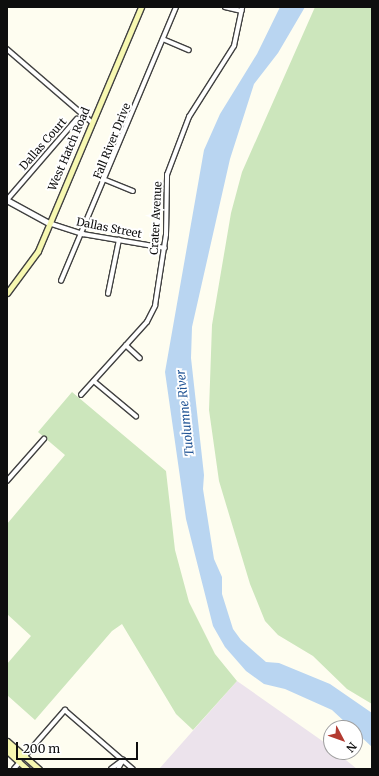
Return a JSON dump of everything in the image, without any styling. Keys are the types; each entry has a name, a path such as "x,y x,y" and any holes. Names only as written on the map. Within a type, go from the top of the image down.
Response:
{"main road":[{"name":"West Hatch Road","path":"7,293 35,256 140,7"},
{"path":"7,741 39,769"},
{"path":"7,746 22,758 25,756"},
{"path":"7,751 27,769"}],"street":[{"name":"Fall River Drive","path":"61,281 106,180 176,7"},
{"path":"225,7 242,9"},
{"name":"Crater Avenue","path":"81,395 150,317 155,306 165,248 167,175 189,117 234,46 242,9"},
{"path":"163,39 189,50"},
{"path":"7,49 92,122"},
{"name":"Dallas Court","path":"7,200 76,119"},
{"path":"106,180 133,191"},
{"name":"Dallas Street","path":"7,200 49,223 83,234 165,248"},
{"path":"108,294 119,240"},
{"path":"126,345 140,358"},
{"path":"94,381 136,416"},
{"path":"7,481 44,439"},
{"path":"25,756 65,710 133,769"},
{"path":"111,769 123,760"},
{"path":"118,769 123,760"},
{"path":"14,769 20,762"}],"shaded area":[{"path":"237,681 323,742 323,760 346,760 357,769 159,769"}],"green space":[{"path":"315,7 372,7 372,704 347,689 313,656 278,635 265,621 250,584 219,481 209,410 212,325 231,213 242,172"},
{"path":"72,392 166,471 175,550 189,602 215,654 237,681 193,730 176,714 122,624 112,631 35,720 7,695 7,664 31,636 7,614 7,524 65,455 38,432"}],"water":[{"name":"Tuolumne River","path":"280,7 305,7 278,53 254,84 230,159 192,327 191,358 204,475 203,489 214,559 222,577 222,594 233,629 241,640 266,662 279,663 330,684 372,713 372,747 363,739 363,720 343,720 332,710 285,689 264,684 246,671 225,647 213,626 186,519 165,372 204,150 220,114 257,54"}]}
